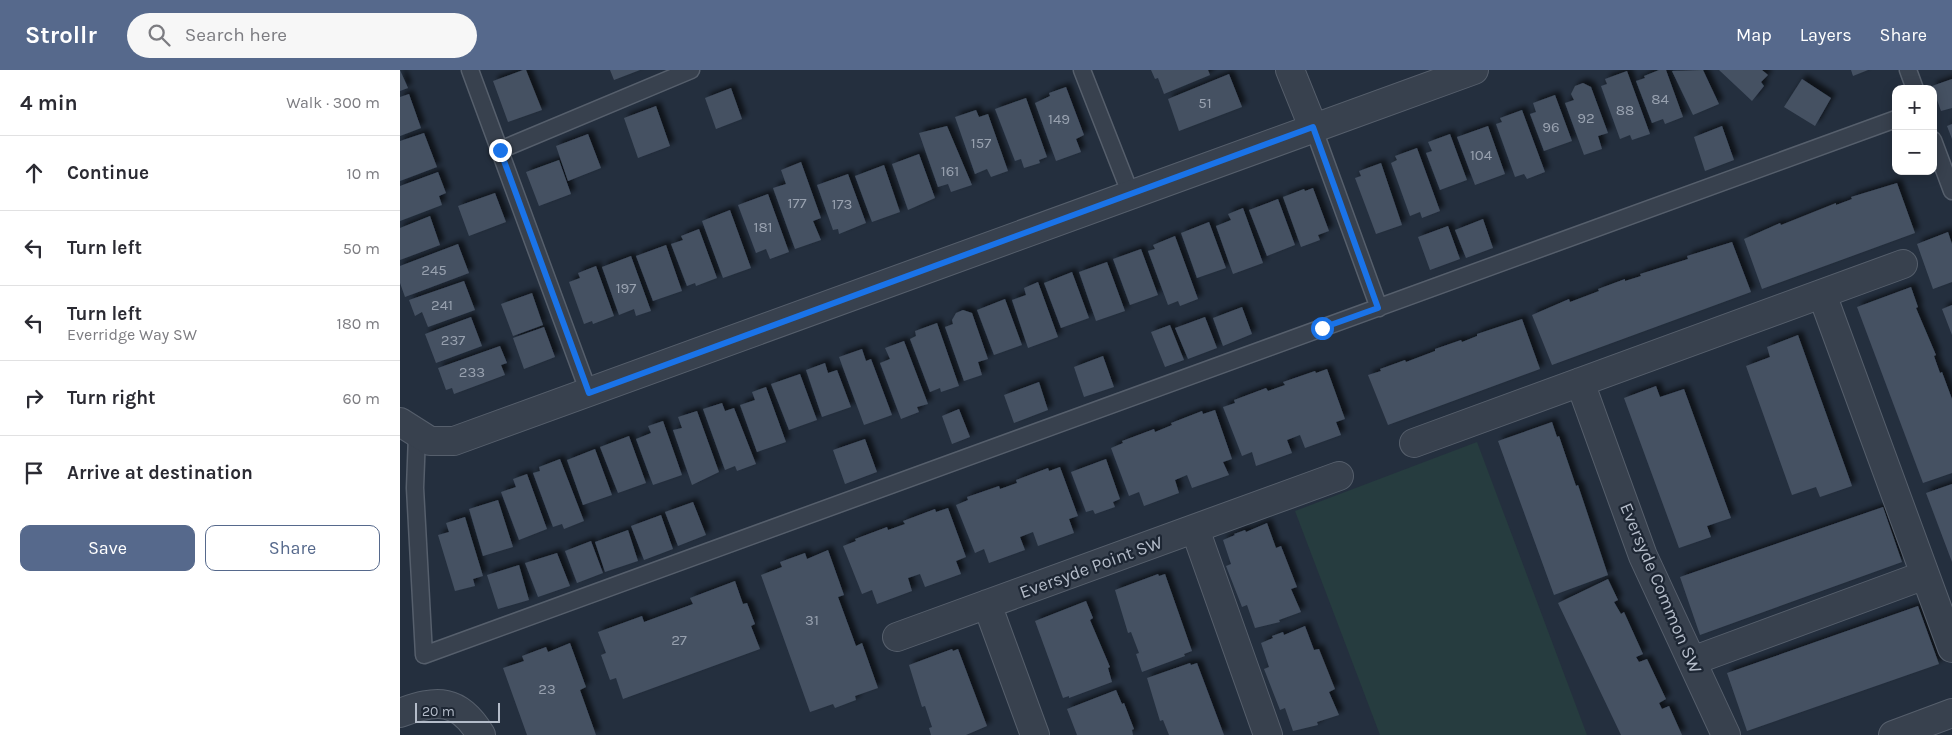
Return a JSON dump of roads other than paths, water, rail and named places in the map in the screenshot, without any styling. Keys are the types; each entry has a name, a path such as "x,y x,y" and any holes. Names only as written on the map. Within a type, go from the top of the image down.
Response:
{"street":[{"path":"1290,70 1313,127"},
{"path":"409,428 430,441 454,441 1474,70"},
{"path":"1414,443 1902,264"},
{"path":"1822,294 1952,648"},
{"name":"Eversyde Common SW","path":"1580,382 1643,556 1726,735"},
{"name":"Eversyde Point SW","path":"897,637 1339,476"},
{"path":"1195,529 1268,735"},
{"path":"1692,661 1925,575"},
{"path":"988,604 1035,735"},
{"path":"400,713 438,703 454,706 464,713 481,735"},
{"path":"1893,735 1952,713"}],"lane":[{"path":"470,70 589,393"},
{"path":"500,150 691,70"},
{"path":"1082,70 1131,195"},
{"path":"1908,70 1913,85"},
{"path":"409,428 415,488 424,655 1892,120"},
{"path":"1313,127 1378,308"},
{"path":"1937,151 1952,191"}]}
